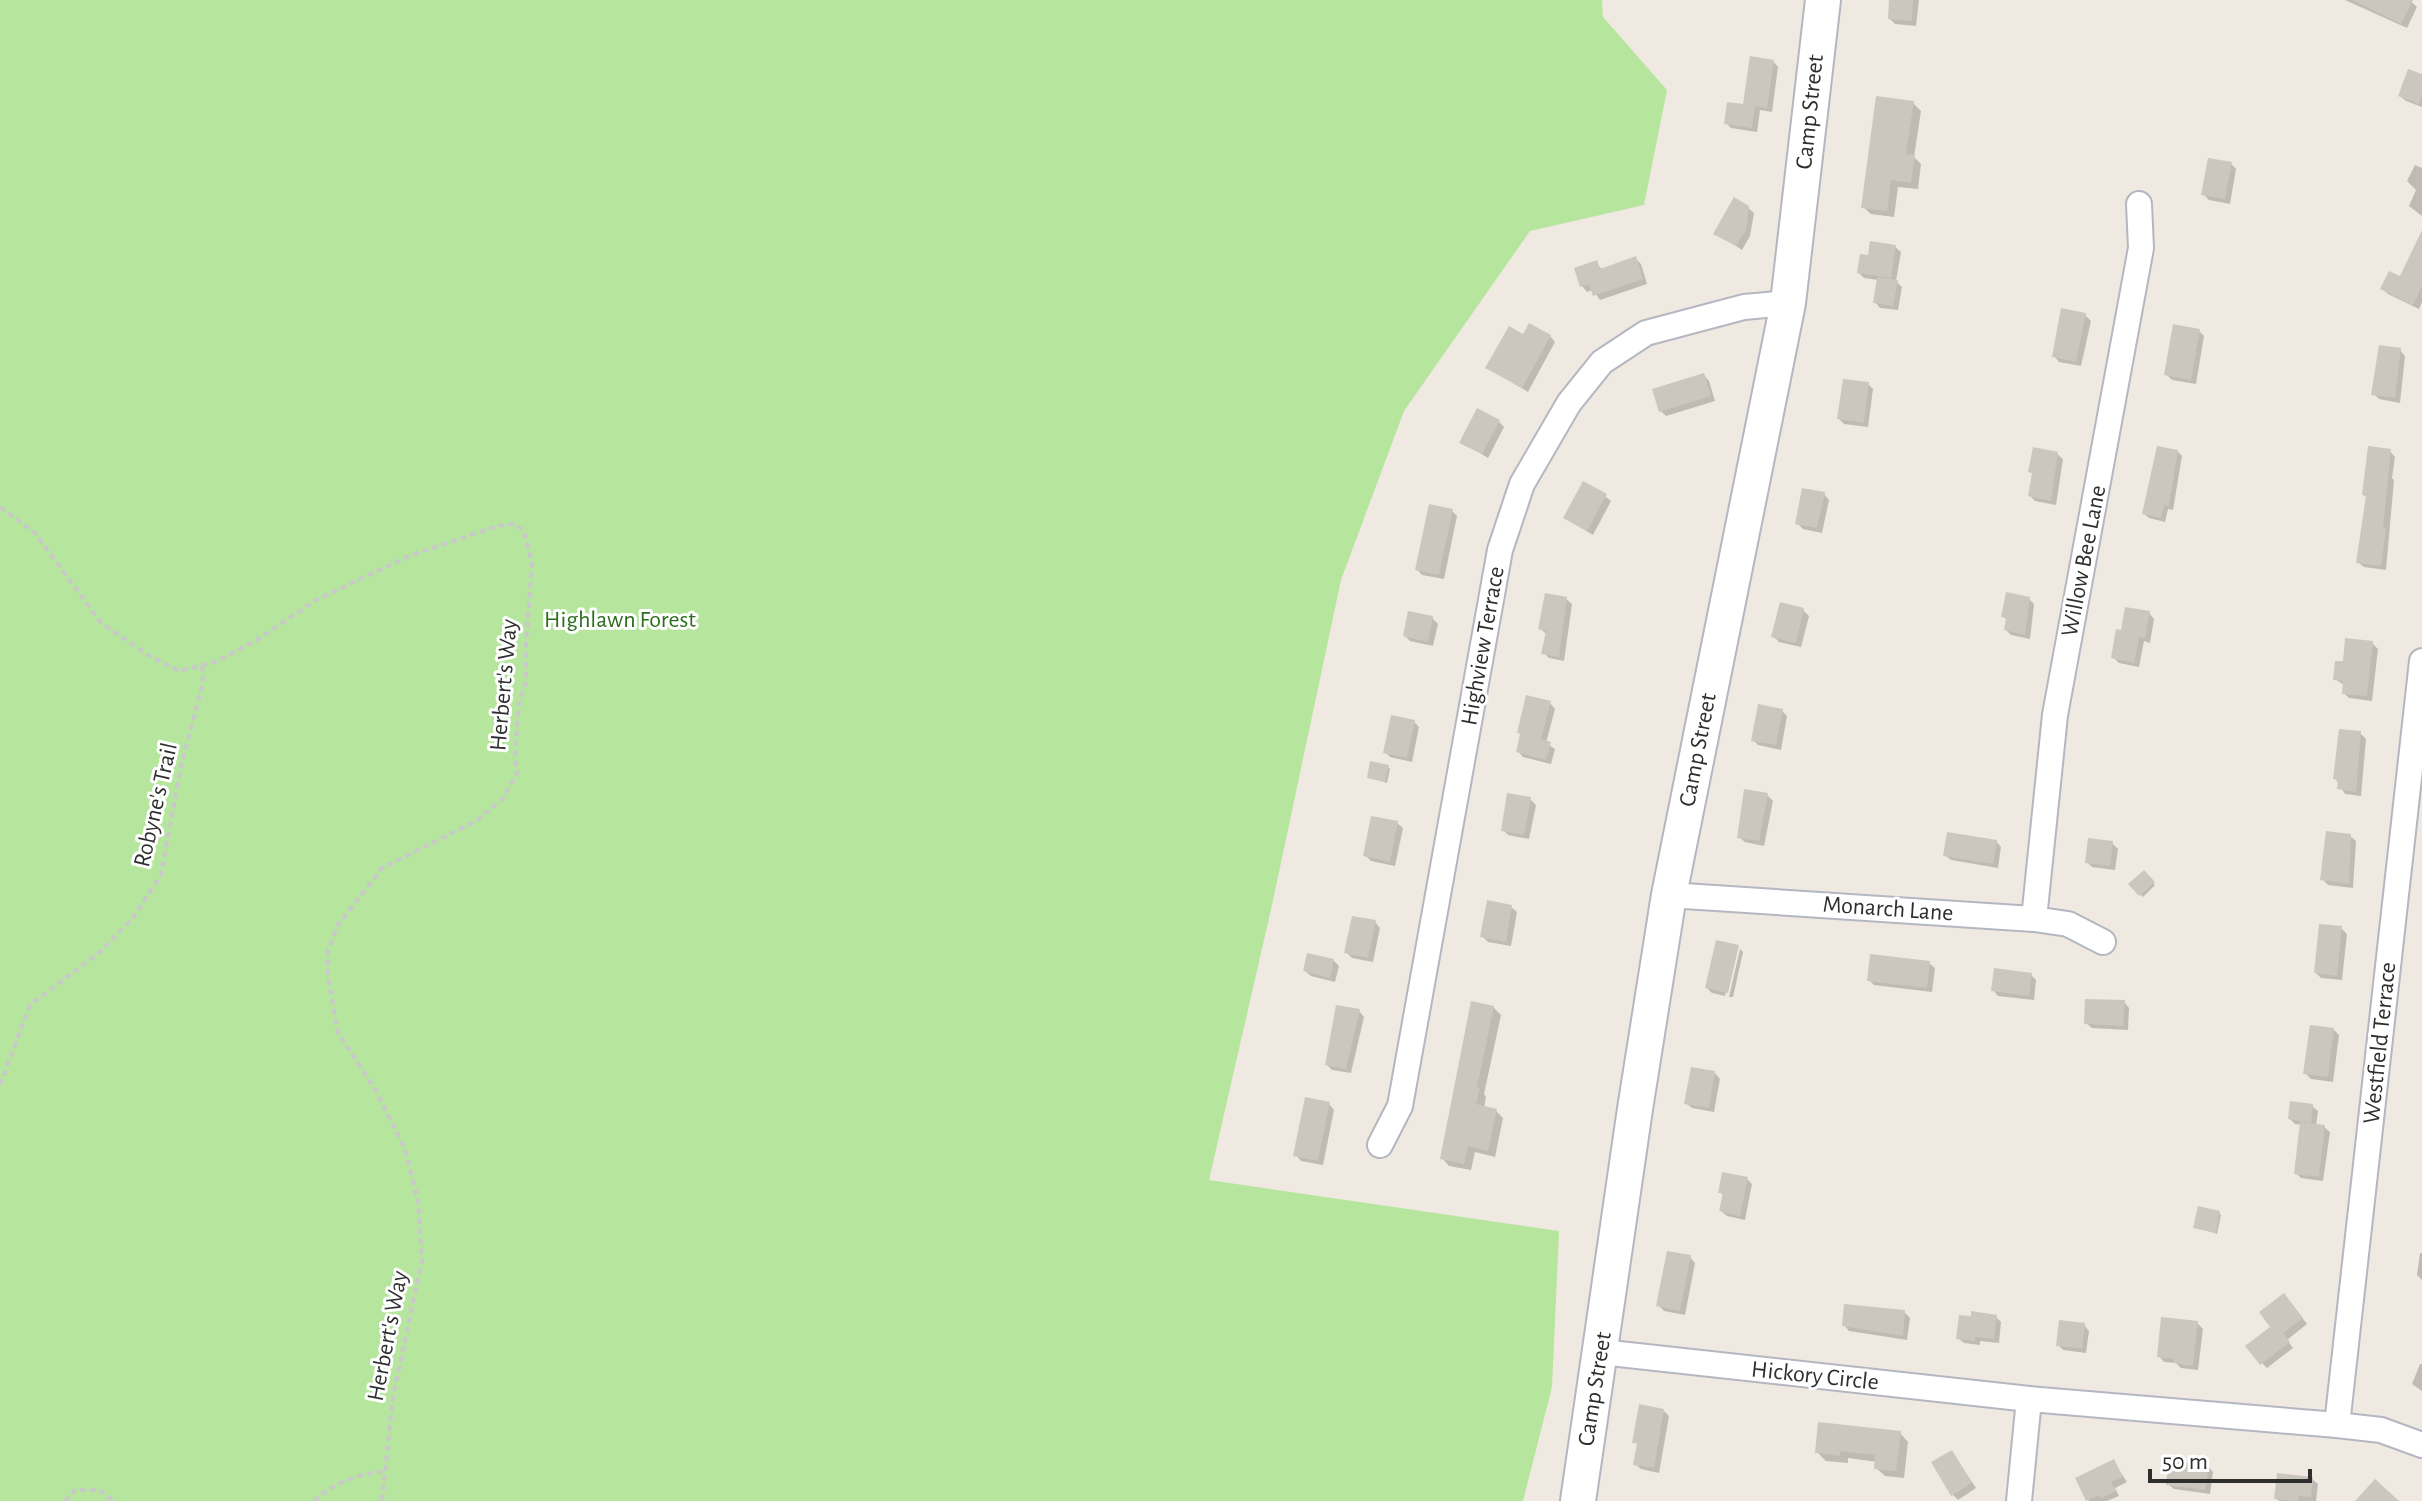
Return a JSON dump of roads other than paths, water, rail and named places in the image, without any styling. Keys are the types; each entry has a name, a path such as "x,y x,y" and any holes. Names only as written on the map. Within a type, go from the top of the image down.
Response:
{"street":[{"name":"Camp Street","path":"1578,1501 1669,895 1788,303 1823,0"},
{"name":"Willow Bee Lane","path":"2034,919 2055,715 2141,248 2139,204"},
{"name":"Highview Terrace","path":"1380,1145 1400,1106 1500,550 1522,484 1569,403 1602,362 1646,333 1744,307 1788,303"},
{"name":"Westfield Terrace","path":"2337,1425 2422,661"},
{"name":"Monarch Lane","path":"1669,895 2034,919 2068,924 2103,942"},
{"name":"Hickory Circle","path":"1601,1352 2029,1399 2337,1425 2381,1430 2422,1445"},
{"path":"2019,1501 2029,1399"}],"park label":[{"name":"Highlawn Forest","path":"620,620"}]}
